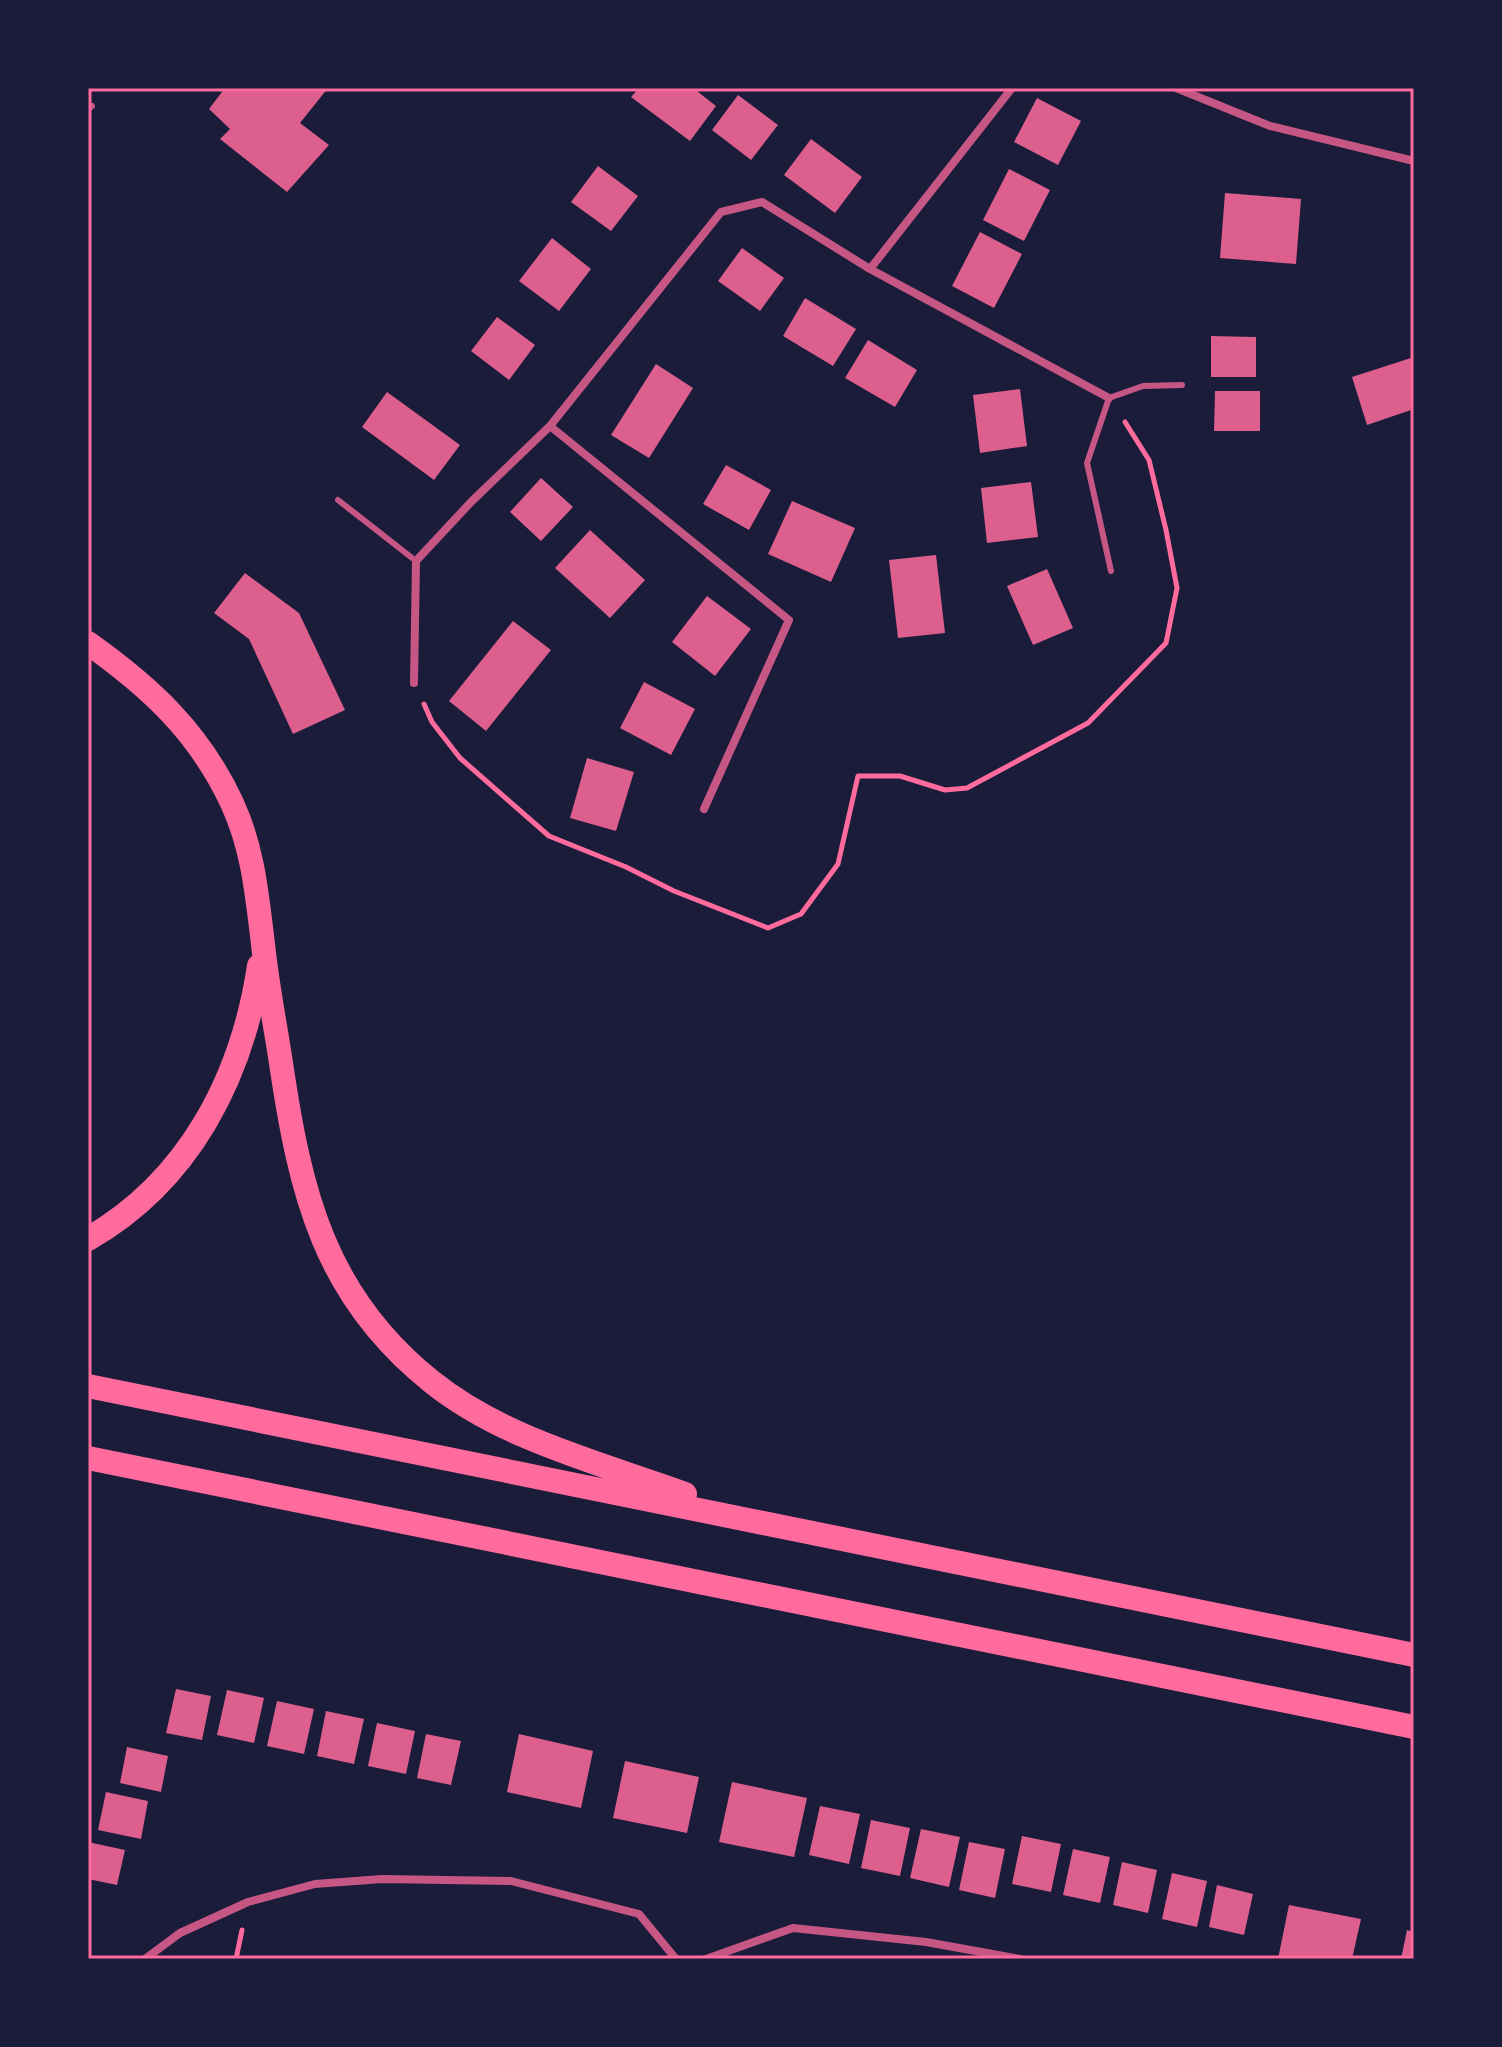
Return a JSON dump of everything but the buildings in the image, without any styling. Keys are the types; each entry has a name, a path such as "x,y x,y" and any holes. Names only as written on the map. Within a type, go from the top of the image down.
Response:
{"highway":[{"path":"88,643 155,694 212,765 232,804 247,842 255,878 290,1124 309,1205 324,1245 367,1317 432,1382 471,1408 548,1444 761,1522"},
{"path":"88,1239 141,1199 175,1166 201,1133 236,1059 249,1017 263,943"},
{"path":"88,1386 1414,1655"},
{"path":"88,1458 1414,1727"}],"street":[{"path":"870,269 1012,88"},
{"path":"1176,88 1270,126 1414,161"},
{"path":"414,683 416,561 471,502 550,426 721,212 762,202 870,269 1109,398"},
{"path":"550,426 789,620 704,809"},
{"path":"145,1959 180,1933 248,1902 315,1884 382,1879 511,1881 639,1914 676,1959"},
{"path":"706,1959 793,1928 926,1942 1020,1959"}],"lane":[{"path":"1111,571 1087,463 1109,398 1143,386 1182,385"},
{"path":"338,500 416,561"}],"path":[{"path":"414,683 432,722 460,758 549,836 768,928 801,914 838,864 858,776 900,776 945,790 967,788 1088,723 1166,643 1177,588 1166,530 1149,460 1109,398"}]}
